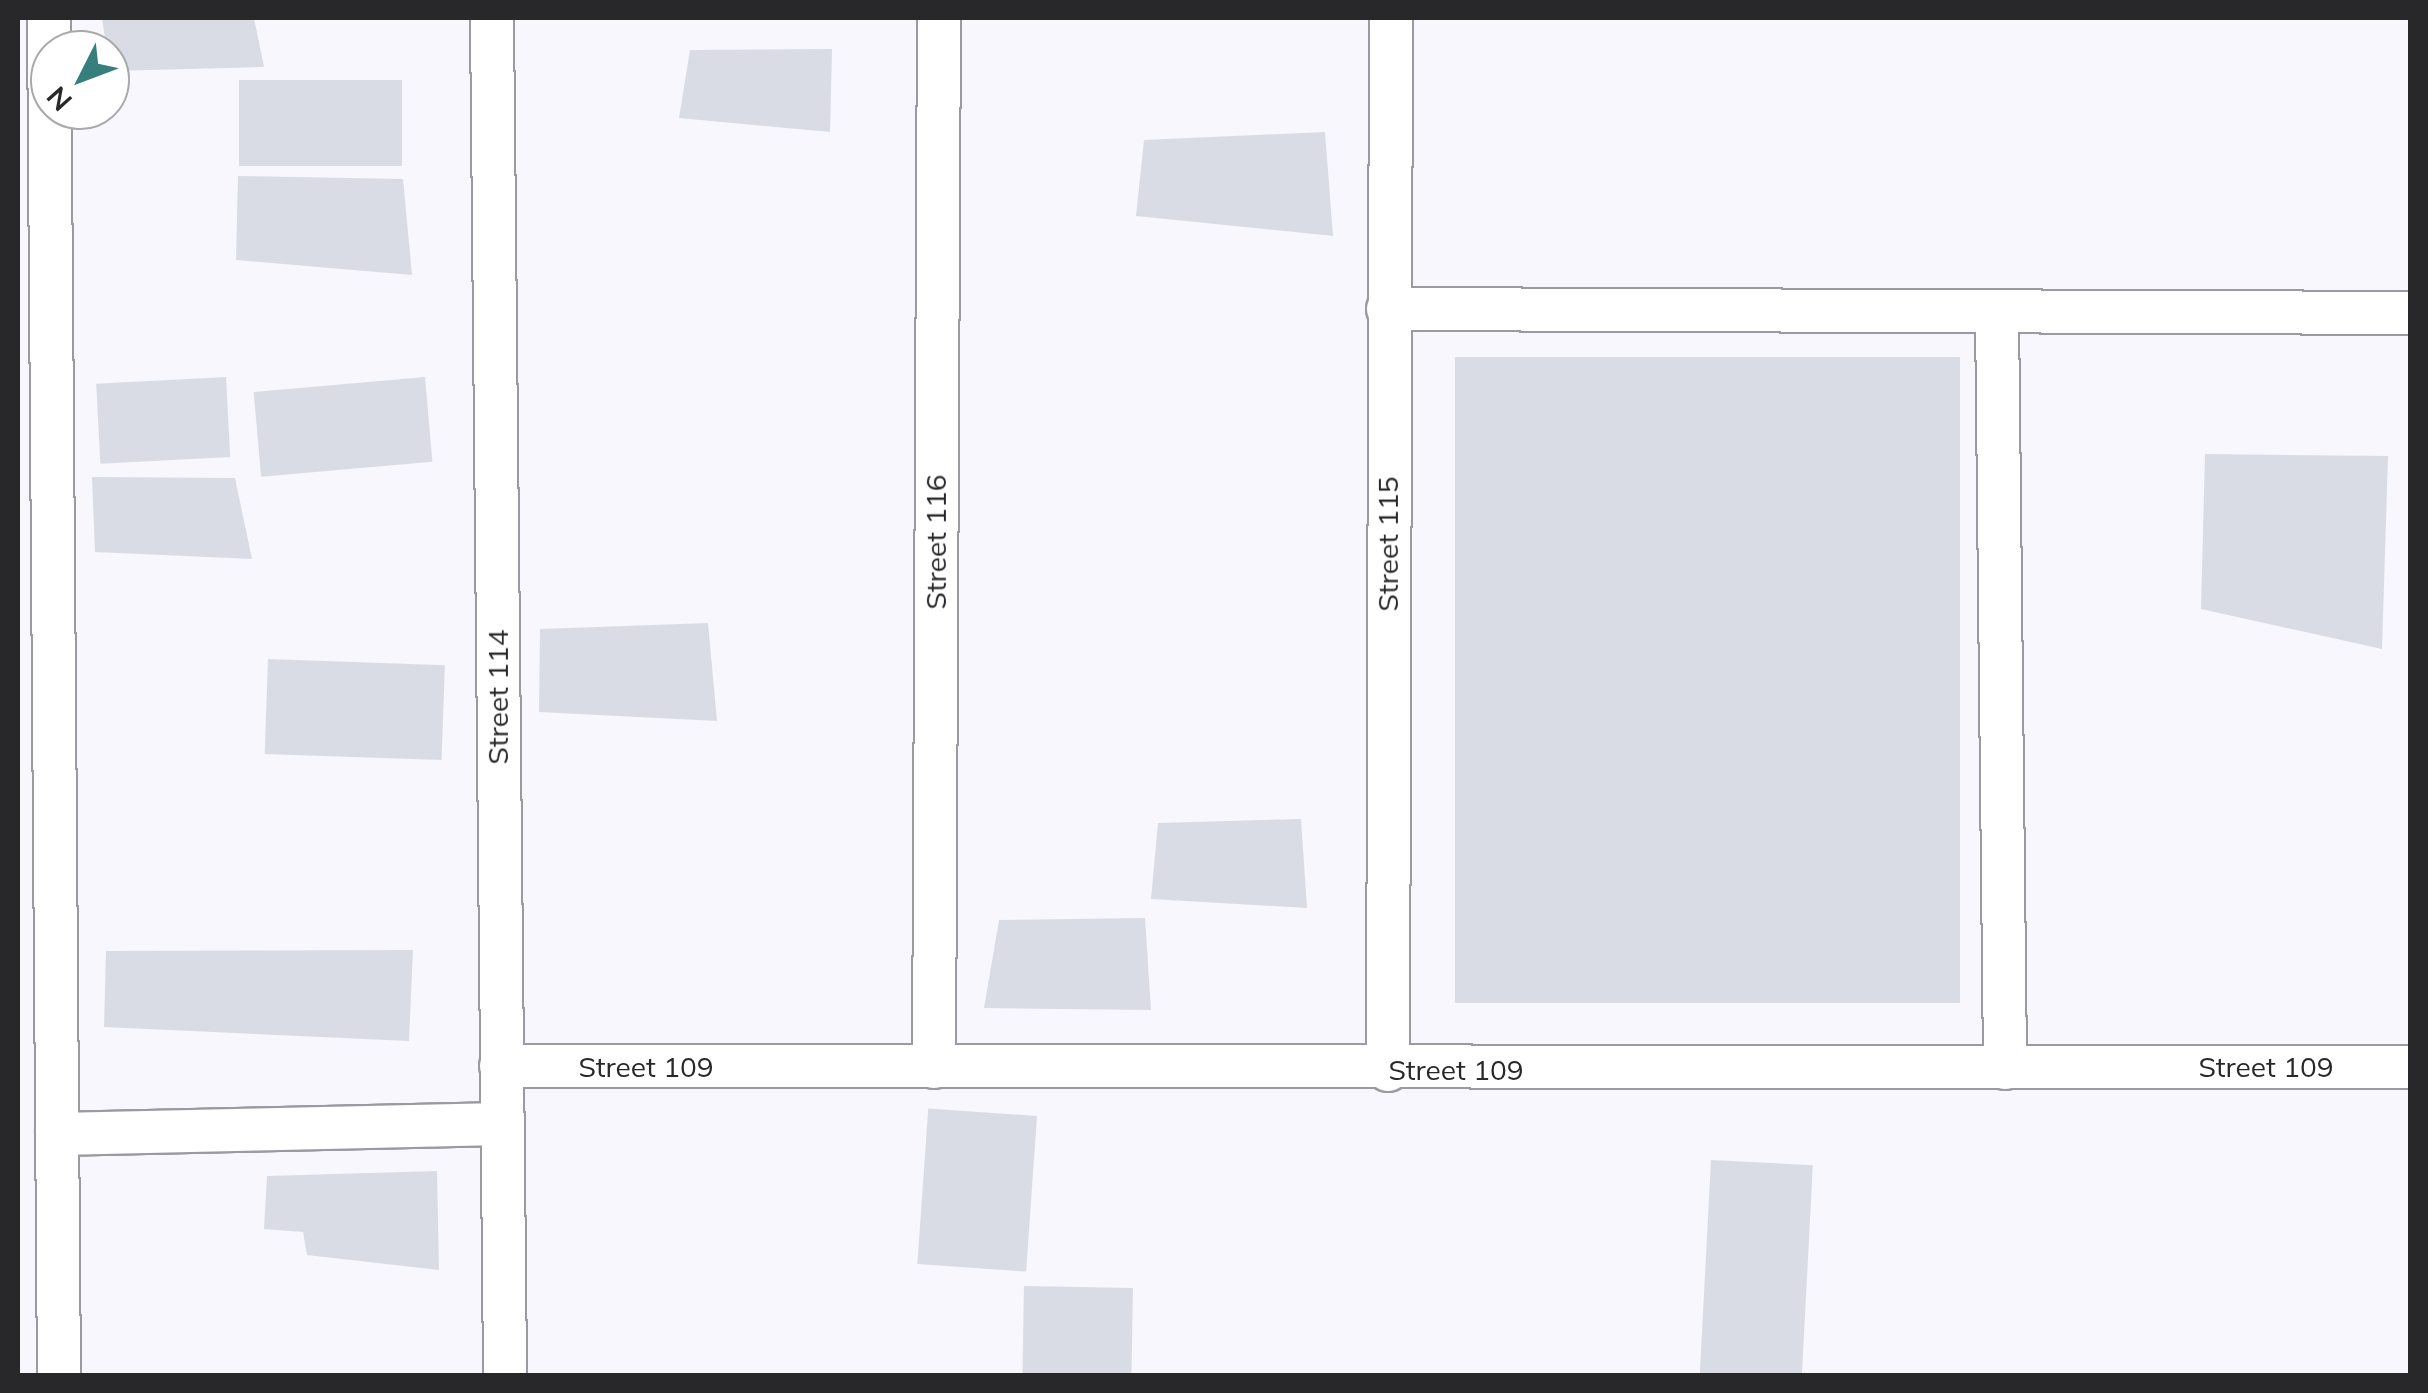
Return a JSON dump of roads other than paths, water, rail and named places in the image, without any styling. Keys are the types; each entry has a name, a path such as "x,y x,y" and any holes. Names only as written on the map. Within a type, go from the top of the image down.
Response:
{"street":[{"path":"49,18 59,1376"},
{"name":"Street 114","path":"492,18 505,1376"},
{"name":"Street 116","path":"934,1067 939,18"},
{"name":"Street 115","path":"1388,1070 1391,18"},
{"path":"1388,308 2410,313"},
{"path":"1997,311 2005,1068"},
{"name":"Street 109","path":"501,1066 1388,1070 2410,1067"},
{"path":"57,1134 502,1124"}]}
